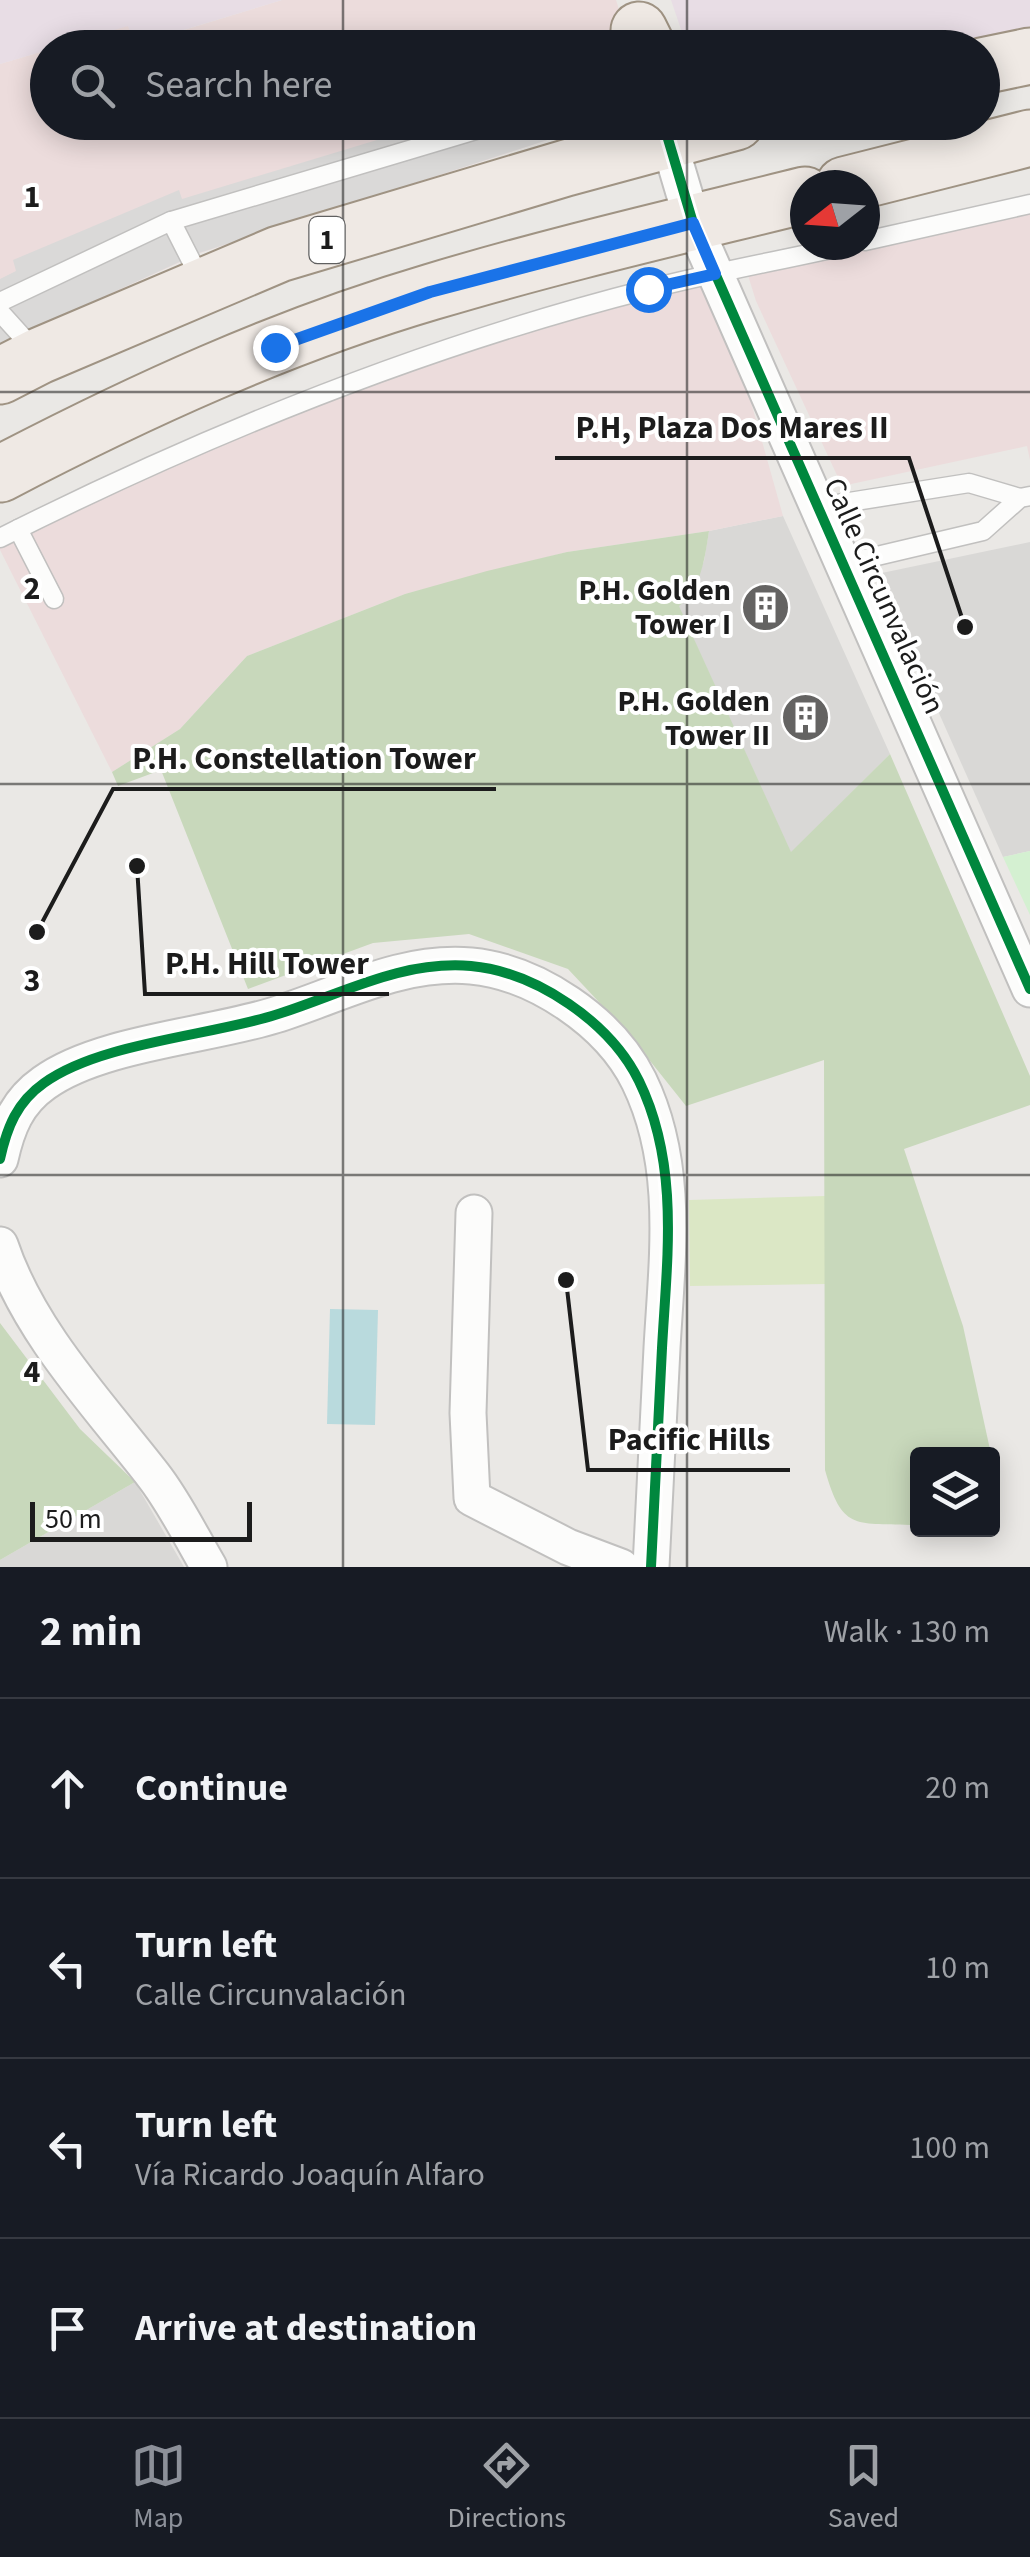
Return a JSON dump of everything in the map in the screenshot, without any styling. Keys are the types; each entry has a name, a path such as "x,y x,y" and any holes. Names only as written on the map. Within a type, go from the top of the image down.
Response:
{"main road":[{"path":"1000,62 1030,56"},
{"path":"880,176 1030,138"},
{"path":"566,168 591,140"},
{"name":"1","path":"20,366 279,254 566,168 643,140"},
{"path":"0,474 111,416 275,347 430,292 790,199"}],"street":[{"name":"Calle Circunvalación","path":"667,140 693,223 1030,989"},
{"path":"0,1159 19,1103 46,1081 82,1062 274,1016 372,978 424,966 471,966 517,975 562,1002 608,1035 638,1078 657,1124 668,1175 651,1567"},
{"path":"474,1213 468,1413 472,1498 568,1547 621,1567"},
{"path":"0,1245 30,1307 87,1394 156,1479 210,1567"}],"lane":[{"path":"0,302 171,220 442,140"},
{"path":"880,238 1030,204"},
{"path":"171,220 204,286"},
{"path":"0,538 226,430 352,382 648,289 790,258"},
{"path":"0,312 20,366"},
{"path":"818,507 969,483 1025,497"},
{"path":"843,564 982,531 1025,497"},
{"path":"18,529 54,599"}],"shaded area":[{"path":"0,0 282,0 183,30 129,30 128,26 115,30 30,30 30,55 0,64"},
{"path":"282,0 616,0 625,30 184,30"},
{"path":"671,0 1030,0 1030,27 1000,34 1000,30 681,30"},
{"path":"30,55 30,140 547,140 200,253 0,344 0,64"},
{"path":"377,140 547,140 199,253 0,344 0,279 16,271 13,260 179,190 182,199"},
{"path":"1030,204 1030,460 1027,446 842,486 756,301 746,269 790,259 880,260 880,241"},
{"path":"715,274 783,516 567,552 405,594 247,656 180,729 112,772 0,550 0,538 352,382"},
{"path":"783,516 890,754 791,853 678,605 690,598 704,561 709,531"},
{"path":"1030,542 1030,851 1003,857 877,574"},
{"path":"135,1482 184,1567 0,1567 0,1560"}],"green space":[{"path":"709,531 697,582 679,606 791,852 890,754 1030,1076 1030,1105 904,1149 963,1326 989,1447 910,1447 910,1525 853,1519 838,1504 825,1470 824,1060 686,1106 627,1032 568,969 469,934 373,943 248,989 161,770 118,786 112,772 180,729 247,656 405,594 567,552"},
{"path":"1030,851 1030,915 1003,857"},
{"path":"825,1196 825,1284 690,1286 689,1200"},
{"path":"0,1323 80,1429 135,1482 0,1560"}],"water":[{"path":"330,1309 378,1310 375,1425 327,1424"}],"cycle path":[{"path":"668,140 693,223 1030,989"},
{"path":"0,1159 10,1126 35,1090 67,1069 94,1058 275,1015 420,968 471,966 496,970 545,989 590,1020 626,1059 652,1113 661,1146 668,1246 651,1567"}],"place":[{"name":"P.H. Golden Tower I","path":"766,607"},
{"name":"P.H, Plaza Dos Mares II","path":"965,627"},
{"name":"P.H. Golden Tower II","path":"805,718"},
{"name":"P.H. Hill Tower","path":"137,866"},
{"name":"P.H. Constellation Tower","path":"37,932"},
{"name":"Pacific Hills","path":"566,1280"}],"route":[{"path":"275,347 430,292 693,223 715,274 648,289"}]}
